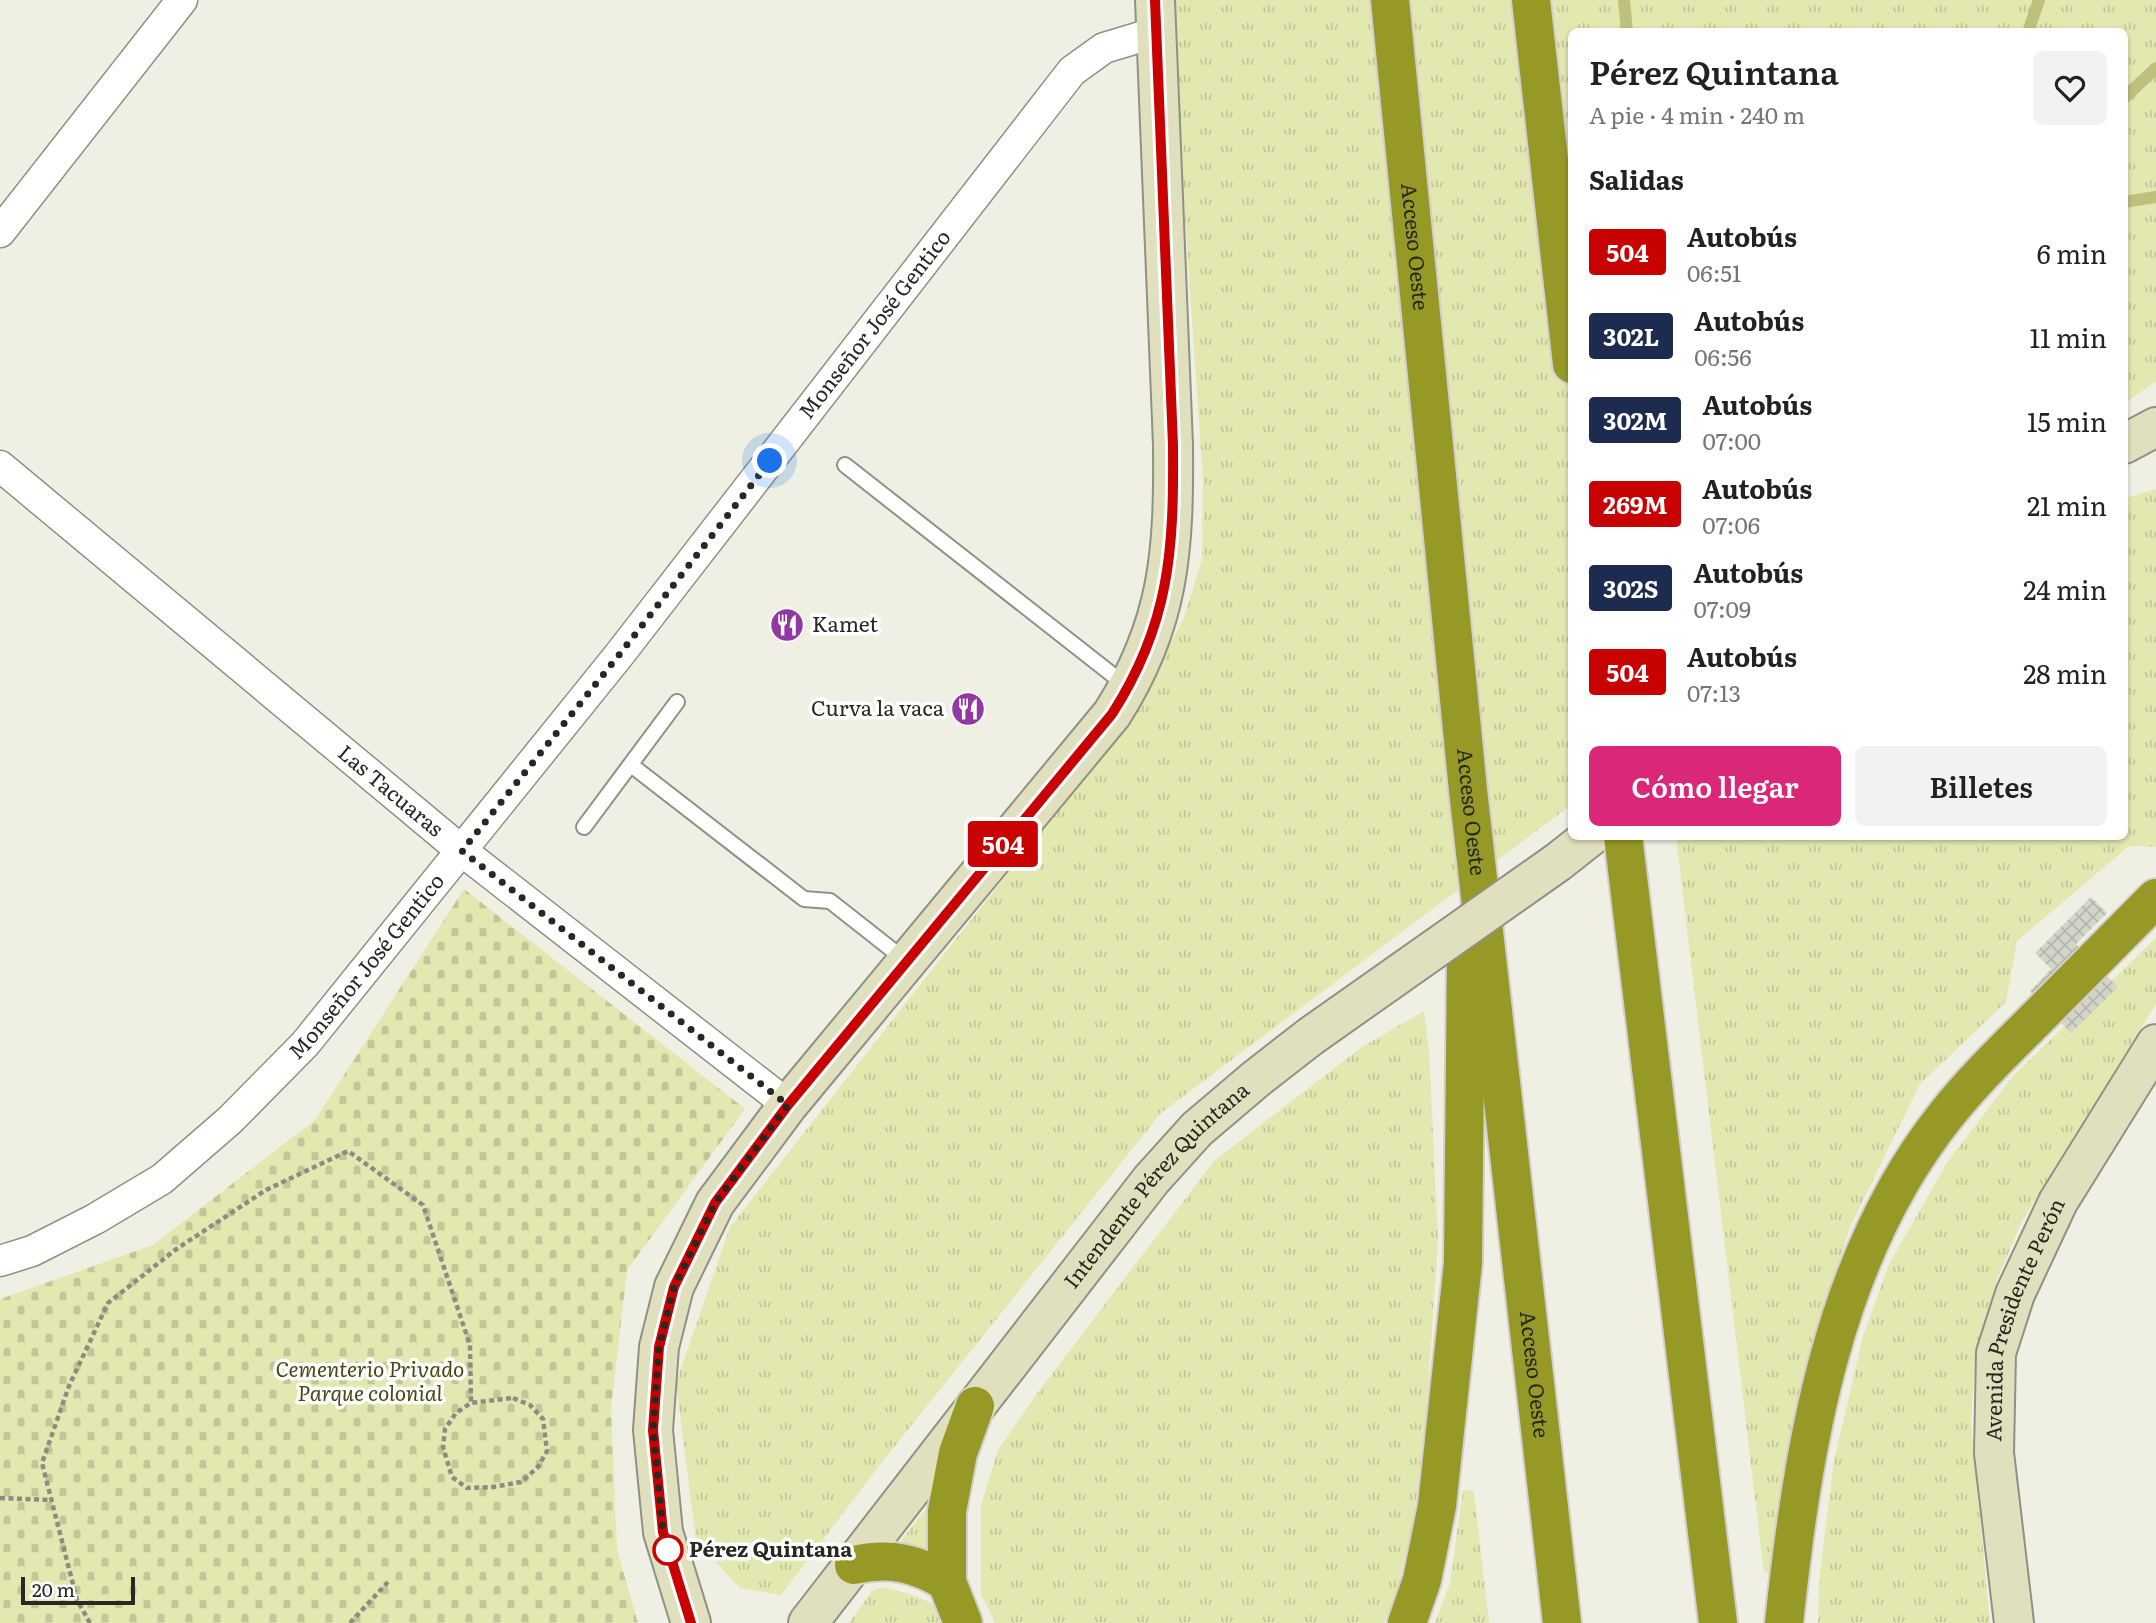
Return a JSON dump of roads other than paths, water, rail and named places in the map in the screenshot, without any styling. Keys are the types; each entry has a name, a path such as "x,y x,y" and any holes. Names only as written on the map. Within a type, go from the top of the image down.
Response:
{"highway":[{"name":"Acceso Oeste","path":"1390,0 1468,790 1562,1623"},
{"path":"1531,0 1568,328"},
{"path":"1407,1623 1422,1580 1437,1506 1463,1263 1468,790"},
{"path":"1623,840 1718,1623"},
{"path":"1784,1623 1797,1515 1819,1396 1848,1295 1867,1248 1893,1197 1945,1116 1982,1073 2156,898"},
{"path":"963,1623 947,1582 947,1511 951,1482 975,1406"},
{"path":"854,1565 872,1561 903,1562 932,1572 947,1582"}],"street":[{"path":"0,232 181,0"},
{"path":"691,1623 663,1532 653,1430 659,1347 674,1287 715,1203 788,1105 1112,714 1129,688 1149,646 1164,596 1174,511 1156,16"},
{"name":"Monseñor José Gentico","path":"0,1261 32,1251 162,1179 220,1129 305,1044 619,655 1072,71 1156,16"},
{"path":"2128,442 2156,428"},
{"name":"Las Tacuaras","path":"0,466 462,851 788,1105"},
{"name":"Intendente Pérez Quintana","path":"808,1623 1151,1180 1197,1129 1311,1036 1585,840"},
{"name":"Avenida Presidente Perón","path":"2014,1623 1994,1453 1996,1353 2015,1294 2058,1202 2156,1044"}],"lane":[{"path":"845,465 1129,688"},
{"path":"584,827 677,702"},
{"path":"631,765 804,899 830,901 906,961"}],"waterway":[{"path":"1624,0 1627,28"},
{"path":"2029,28 2039,0"},
{"path":"2128,94 2156,68"},
{"path":"2128,201 2156,197"}],"place":[{"name":"Kamet","path":"787,625"},
{"name":"Curva la vaca","path":"968,709"},
{"name":"Pérez Quintana","path":"668,1550"}],"park label":[{"name":"Cementerio Privado Parque colonial","path":"370,1382"}]}
